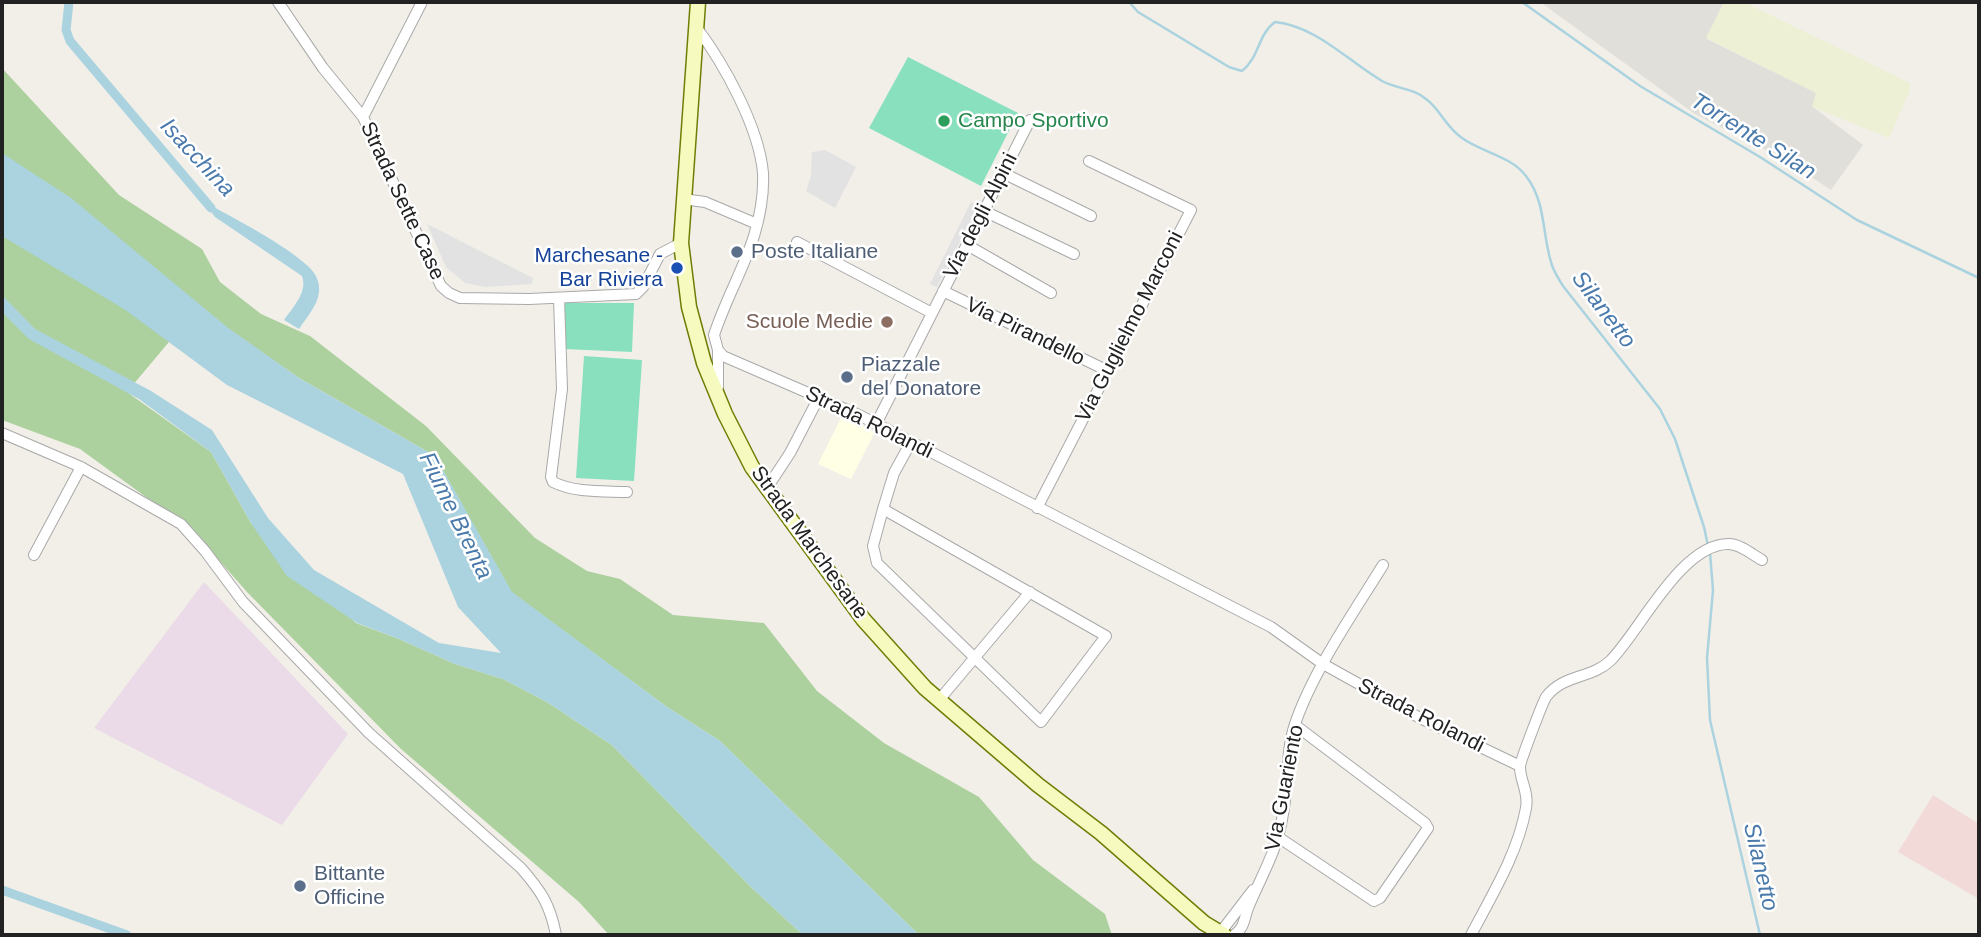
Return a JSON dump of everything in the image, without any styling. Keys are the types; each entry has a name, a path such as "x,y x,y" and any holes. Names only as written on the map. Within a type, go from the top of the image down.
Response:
{"main road":[{"name":"Strada Marchesane","path":"698,2 681,243 689,307 704,363 752,467 863,619 894,656 939,700 1038,785 1101,833 1205,923 1226,935"}],"street":[{"name":"Strada Sette Case","path":"278,2 324,68 363,117 441,286 449,293 460,298 559,298 636,294 643,287 660,254 681,243"},
{"path":"363,117 422,2"},
{"path":"696,28 727,76 758,144 763,173 757,224 714,335 718,350 718,398"},
{"name":"Via degli Alpini","path":"876,424 1030,120"},
{"name":"Via Guglielmo Marconi","path":"1037,508 1191,210 1089,161"},
{"path":"1003,173 1091,216"},
{"path":"683,199 705,202 757,224"},
{"path":"984,211 1074,254"},
{"path":"797,242 932,313"},
{"path":"967,245 1051,293"},
{"name":"Via Pirandello","path":"943,291 1108,372"},
{"path":"559,298 562,389 551,477 553,482 560,485 591,491 627,492"},
{"name":"Strada Rolandi","path":"718,350 723,356 876,424 1271,627 1324,664 1420,718 1520,766"},
{"path":"767,488 790,453 819,397"},
{"path":"2,433 81,467 181,524 243,602 369,733 521,867 541,891 551,912 555,935"},
{"path":"883,509 1106,636 1041,722 877,563 873,546 883,509 894,473 911,442"},
{"path":"34,555 81,467"},
{"path":"1472,935 1505,870 1521,828 1527,806 1526,788 1520,766 1546,697 1566,679 1591,673 1609,662 1656,599 1687,565 1709,550 1728,544 1762,560"},
{"path":"1324,664 1383,565"},
{"path":"939,700 1030,592"},
{"name":"Via Guariento","path":"1226,935 1240,932 1266,873 1284,812 1286,763 1295,725 1324,664"},
{"path":"1278,837 1374,901 1380,898 1428,828 1425,822 1295,725"},
{"name":"Via Guariento","path":"1226,935 1266,873"},
{"name":"Via Guariento","path":"1246,917 1247,935"}],"shaded area":[{"path":"1540,2 1724,2 1707,39 1817,93 1813,107 1863,145 1831,190 1789,162 1695,114"},
{"path":"1724,2 1744,2 1910,83 1909,93 1889,138 1812,107 1816,93 1706,38"},
{"path":"825,150 856,167 835,208 806,191 811,176 812,152"},
{"path":"971,202 978,206 937,287 930,284"},
{"path":"427,224 533,278 532,284 485,287 465,283 446,267"},
{"path":"842,416 875,432 851,479 818,464"},
{"path":"204,582 348,734 282,825 94,728"},
{"path":"1933,795 1979,824 1979,899 1898,852"}],"green space":[{"name":"Campo Sportivo","path":"908,57 1018,113 981,186 869,128"},
{"path":"2,68 119,195 202,249 220,282 261,314 310,336 426,426 535,538 587,571 620,579 673,615 764,623 817,691 884,743 979,797 1033,860 1105,914 1112,935 919,935 720,741 667,707 511,592 435,456 299,378 227,328 200,305 127,392 211,452 251,523 356,623 455,664 503,679 547,702 612,745 752,888 803,935 609,935 579,902 401,749 247,592 194,532 80,449 2,420"},
{"path":"565,303 634,303 632,352 564,349"},
{"path":"584,356 642,360 634,481 576,478"}],"water":[{"name":"Fiume Brenta","path":"2,153 71,198 227,327 299,378 435,456 512,592 667,707 720,741 919,935 803,935 752,888 612,745 547,702 503,679 455,664 357,623 287,576 251,523 211,452 139,399 29,339 2,312 2,295 35,329 151,391 212,430 268,518 314,570 439,643 501,653 458,607 403,474 227,385 124,309 2,236"},
{"path":"203,201 272,240 314,272 319,285 318,297 299,329 284,320 301,294 302,276 215,217"}],"waterway":[{"name":"Isacchina","path":"69,2 66,30 70,41 211,208"},
{"name":"Silanetto","path":"1129,2 1138,12 1229,67 1242,71 1248,66 1265,33 1275,22 1304,30 1331,45 1382,81 1421,95 1462,138 1520,169 1537,196 1548,251 1556,275 1660,409 1675,439 1708,546"},
{"name":"Torrente Silan","path":"1522,2 1640,86 1760,157 1857,220 1979,278"},
{"name":"Silanetto","path":"1710,553 1713,590 1707,658 1710,720 1760,935"},
{"path":"2,890 127,935"}],"place":[{"name":"Campo Sportivo","path":"944,121"},
{"name":"Poste Italiane","path":"737,252"},
{"name":"Marchesane - Bar Riviera","path":"677,268"},
{"name":"Scuole Medie","path":"887,322"},
{"name":"Piazzale del Donatore","path":"847,377"},
{"name":"Bittante Officine","path":"300,886"}]}
